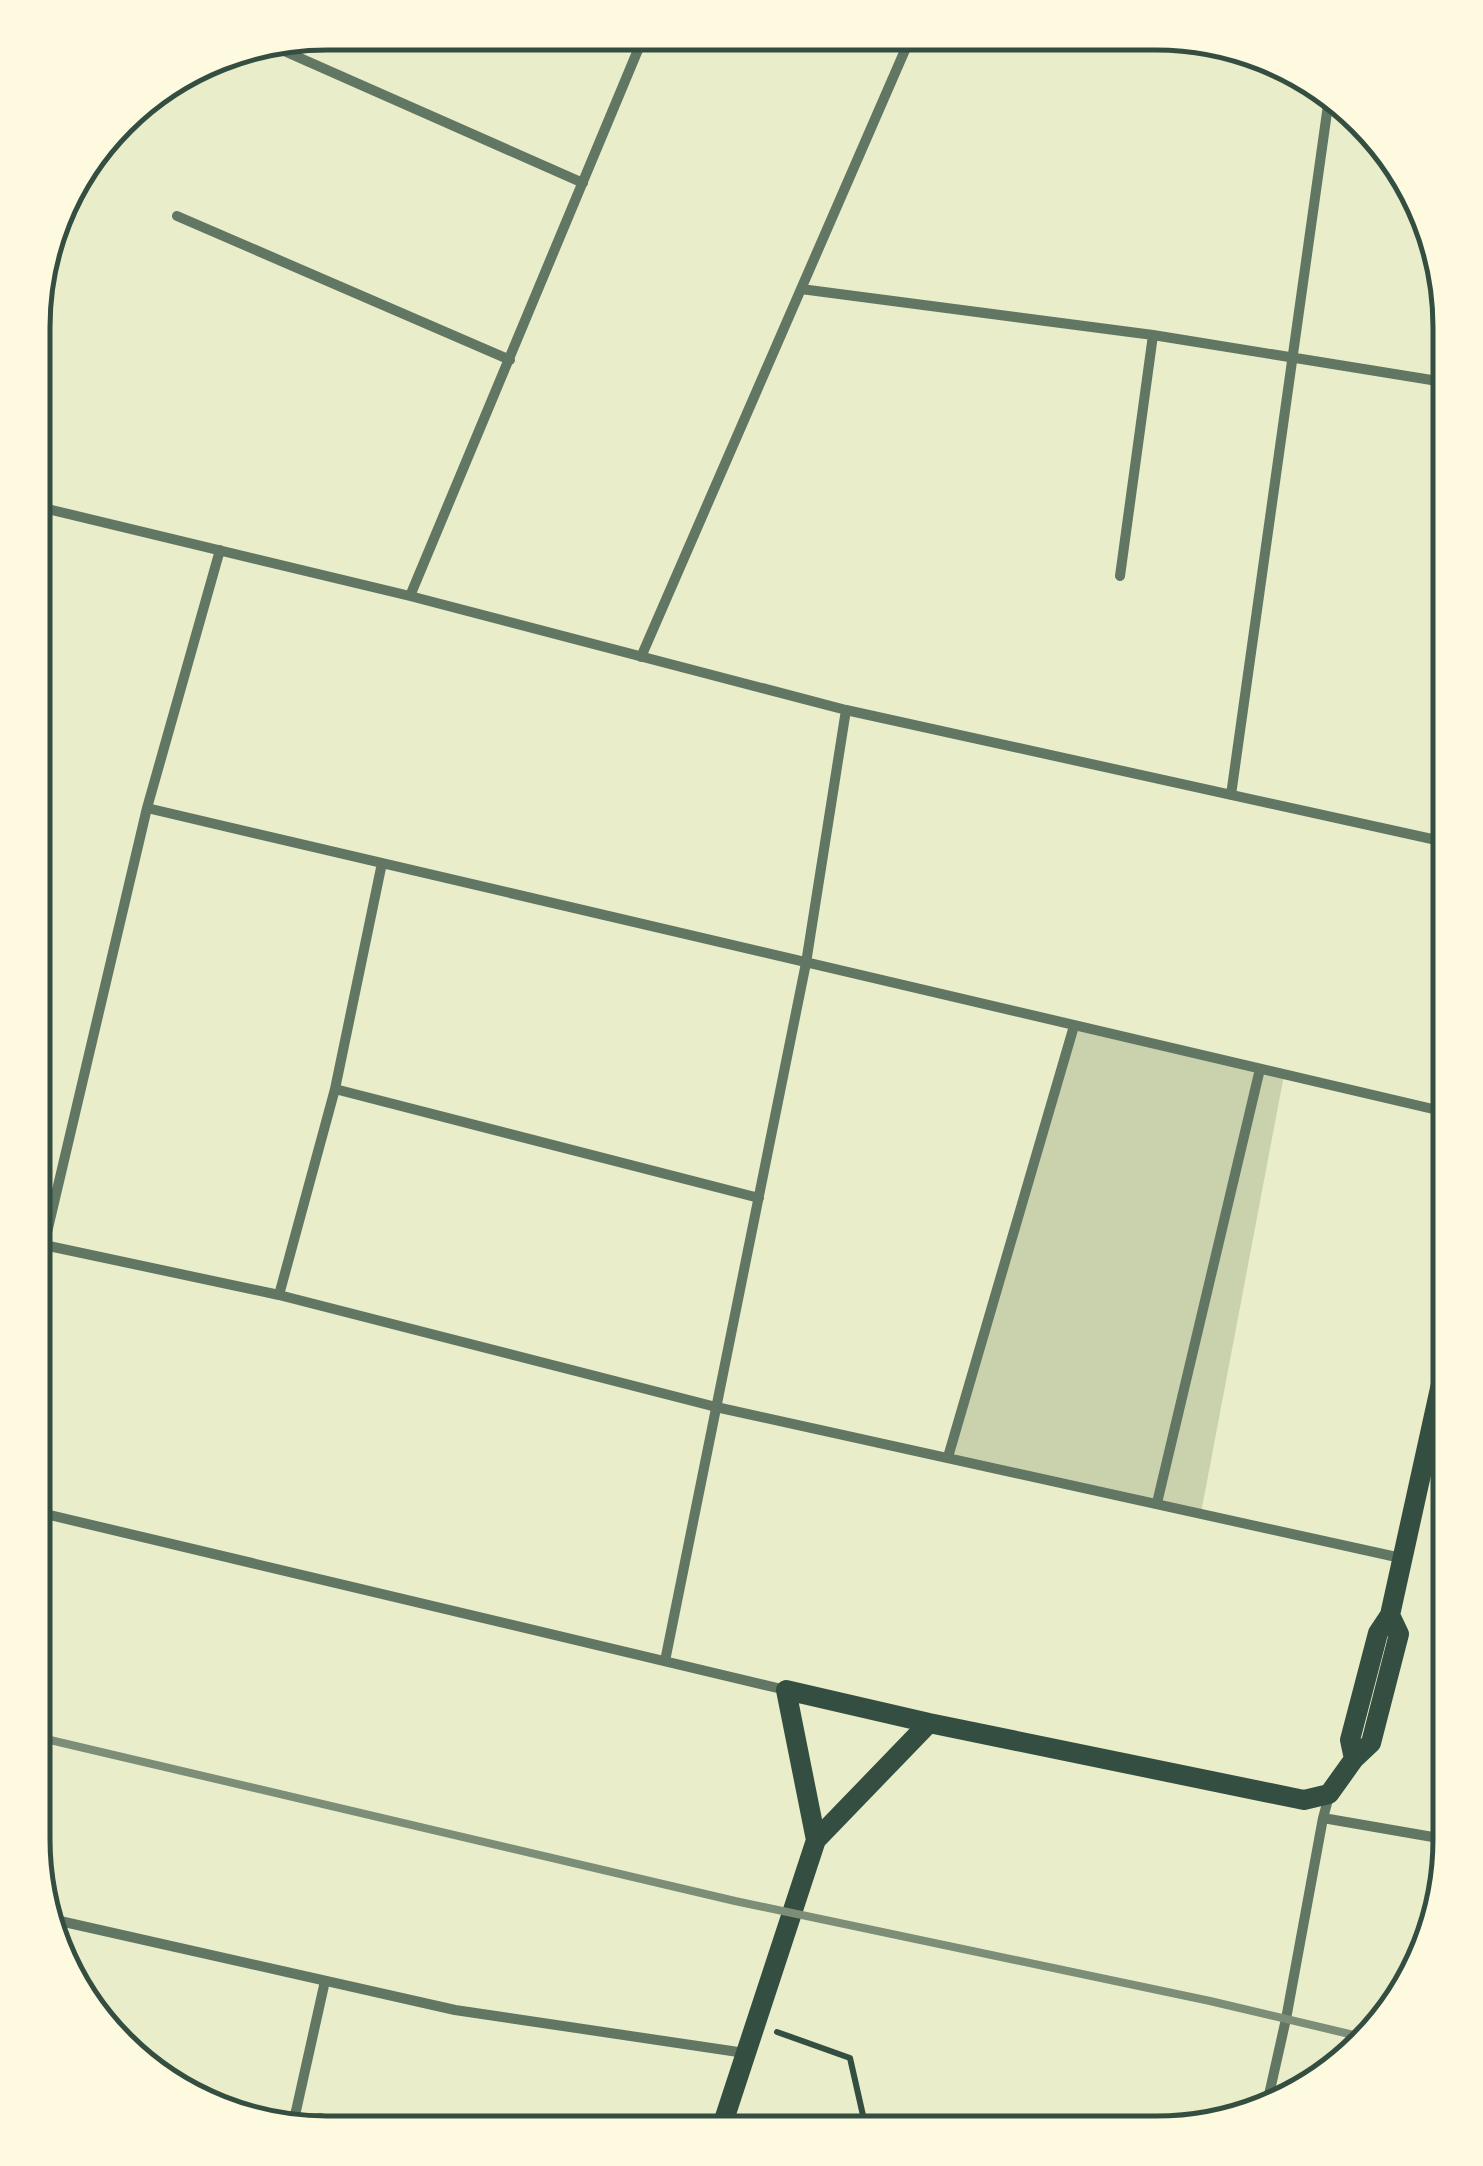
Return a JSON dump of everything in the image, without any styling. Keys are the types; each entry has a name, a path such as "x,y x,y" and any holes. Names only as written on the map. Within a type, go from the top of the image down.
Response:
{"main road":[{"path":"816,1840 786,1690 1304,1800 1329,1794 1371,1743 1398,1634 1390,1615 1432,1421"},
{"path":"725,2116 816,1840 930,1723"}],"street":[{"path":"410,596 638,50"},
{"path":"640,656 905,50"},
{"path":"289,52 583,183"},
{"path":"1231,795 1327,109"},
{"path":"176,216 510,360"},
{"path":"801,288 1153,335 1433,380"},
{"path":"1120,576 1153,335"},
{"path":"50,510 410,596 846,710 1433,839"},
{"path":"50,1219 146,808 220,550"},
{"path":"665,1661 806,963 846,710"},
{"path":"146,808 1432,1109"},
{"path":"279,1295 335,1089 382,863"},
{"path":"948,1458 1074,1026"},
{"path":"1157,1503 1260,1069"},
{"path":"335,1089 759,1198"},
{"path":"50,1246 279,1295 716,1407 1401,1558"},
{"path":"50,1516 786,1690"},
{"path":"1270,2091 1329,1794"},
{"path":"1323,1818 1432,1837"},
{"path":"63,1922 455,2010 746,2054"},
{"path":"295,2114 325,1981"}],"path":[{"path":"756,2024 850,2058 863,2116"}],"green space":[{"path":"1074,1026 1284,1075 1201,1513 948,1457"}],"railway":[{"path":"50,1740 735,1901 1351,2035"}]}
